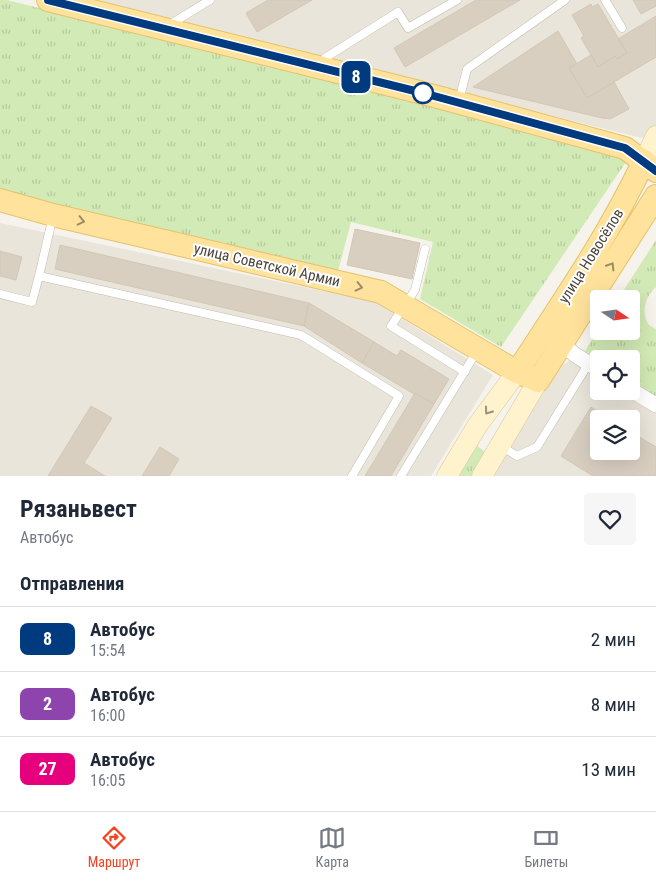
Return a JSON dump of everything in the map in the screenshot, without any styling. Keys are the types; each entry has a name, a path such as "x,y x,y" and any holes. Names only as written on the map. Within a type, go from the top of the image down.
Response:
{"main road":[{"path":"48,0 459,103 625,148 650,166"},
{"name":"улица Новосёлов","path":"447,476 477,426 517,372 595,250 628,194 650,166 656,136"},
{"name":"улица Новосёлов","path":"482,476 538,381 656,196"},
{"name":"улица Советской Армии","path":"0,200 381,292 517,372"},
{"path":"517,372 538,381"}],"street":[{"path":"562,344 590,364"},
{"path":"640,396 656,406"}],"lane":[{"path":"163,29 210,0"},
{"path":"322,68 325,58 398,12 408,28 457,0"},
{"path":"459,103 467,70 565,0"},
{"path":"605,0 622,28"},
{"path":"0,294 32,302 54,214"},
{"path":"425,248 415,290 391,326 465,372"},
{"path":"39,276 301,335 399,396 352,476"},
{"path":"401,476 478,349"},
{"path":"501,446 517,456 537,447 590,372"}],"shaded area":[{"path":"82,0 656,0 656,138 654,141"},
{"path":"0,223 375,302 493,375 431,476 0,476"},
{"path":"570,360 590,369 590,400 640,400 656,411 656,476 490,476 560,367"}],"green space":[{"path":"0,0 7,0 621,153 628,159 501,347 420,299 433,242 351,222 338,271 0,192"},
{"path":"656,240 656,287 652,290 645,304 645,315 649,325 656,329 656,397 640,387 640,350 590,350 590,355 585,351 592,340 640,340 640,290 624,290"},
{"path":"477,446 488,454 474,476 459,476"}],"building":[{"path":"268,0 312,0 257,32 246,13"},
{"path":"476,0 520,0 405,67 394,48"},
{"path":"633,0 656,0 656,6 641,14"},
{"path":"591,4 592,7 598,4 627,53 617,59 615,56 598,67 581,38 584,36 572,15"},
{"path":"656,16 656,57 587,98 569,68 591,55 598,67 615,56 617,59 627,53 618,39"},
{"path":"558,31 577,64 569,68 587,98 614,82 629,109 610,119 602,118 473,87"},
{"path":"355,229 420,243 412,279 347,265"},
{"path":"60,245 309,303 304,326 55,269"},
{"path":"0,251 22,257 16,280 0,276"},
{"path":"309,303 374,342 362,363 304,326"},
{"path":"374,342 397,356 401,350 449,379 434,404 362,363"},
{"path":"415,393 434,404 391,476 365,476"},
{"path":"91,406 112,418 84,463 105,476 48,476"},
{"path":"591,407 596,410 590,410 590,460 640,460 640,437 656,447 656,476 593,476 561,456"},
{"path":"160,447 179,459 169,476 142,476"}],"bus line":[{"name":"8","path":"48,0 423,93 625,148 656,171"}]}
